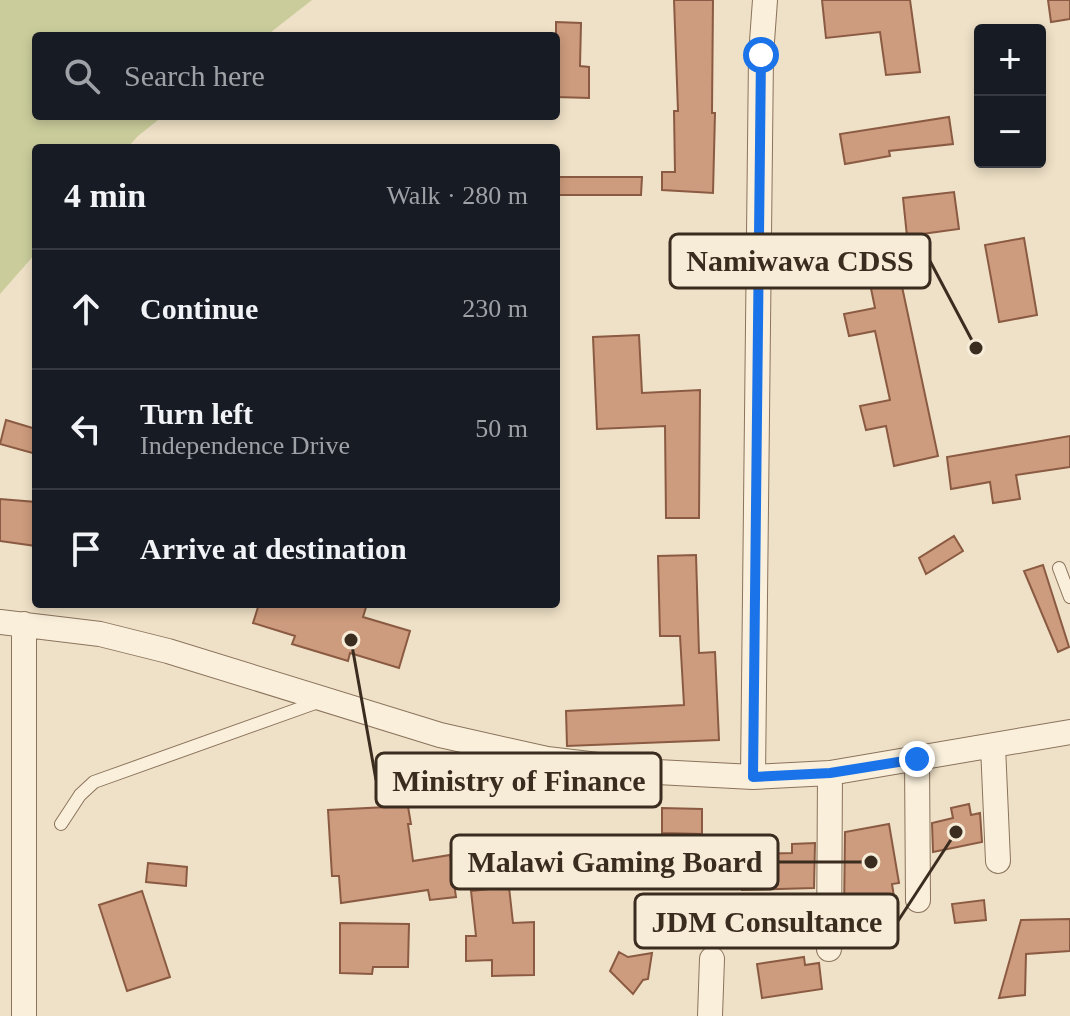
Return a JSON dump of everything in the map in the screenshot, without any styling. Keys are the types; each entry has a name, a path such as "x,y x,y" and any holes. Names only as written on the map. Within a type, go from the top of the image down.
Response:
{"street":[{"path":"753,777 761,55 765,0"},
{"path":"24,1016 12,623 100,634 168,651 321,701 440,735 547,759 657,772 753,777 830,773 1070,732"},
{"path":"993,746 998,861"},
{"path":"917,759 918,900"},
{"path":"829,949 830,773"},
{"path":"710,1016 712,959"}],"lane":[{"path":"1059,568 1070,597"},
{"path":"61,824 80,795 94,782 321,701"}],"green space":[{"path":"0,0 312,0 271,32 32,32 32,120 158,120 131,144 32,144 32,258 0,294"}],"building":[{"path":"674,0 713,0 713,193 662,190 662,172 675,172 674,111 678,111"},
{"path":"822,0 910,0 920,72 886,75 880,32 826,38"},
{"path":"1048,0 1070,0 1070,19 1051,22"},
{"path":"556,22 581,23 580,66 589,67 589,98 560,97 560,32 556,32"},
{"path":"949,117 953,144 889,151 890,156 845,164 840,134"},
{"path":"560,177 642,177 641,195 560,195"},
{"path":"954,192 959,229 907,236 903,198"},
{"path":"1024,238 1037,315 999,322 985,245"},
{"path":"897,263 938,456 894,466 886,426 866,430 860,406 890,400 875,331 849,336 844,314 875,308 867,269"},
{"path":"639,335 642,393 700,390 699,518 666,518 665,426 597,429 593,337"},
{"path":"6,420 32,428 32,453 0,444"},
{"path":"1070,436 1070,467 1016,475 1020,499 993,503 990,482 951,489 947,457"},
{"path":"0,499 32,502 32,545 0,541"},
{"path":"954,536 963,551 926,574 919,558"},
{"path":"696,555 699,653 715,652 719,740 567,746 566,711 684,705 680,636 660,636 658,556"},
{"path":"1043,565 1069,647 1058,652 1024,571"},
{"path":"258,608 366,608 363,617 410,631 399,668 350,653 348,661 292,644 295,636 253,623"},
{"path":"405,789 413,861 450,855 456,897 430,900 428,890 341,903 339,876 332,876 328,810 387,807 385,793"},
{"path":"969,804 971,815 980,813 982,842 933,852 932,823 953,818 951,808"},
{"path":"662,808 702,809 702,834 662,833"},
{"path":"889,824 899,883 892,884 894,897 878,899 880,909 844,915 845,832"},
{"path":"815,843 814,888 742,890 742,874 751,874 751,854 792,853 792,844"},
{"path":"148,863 187,867 186,886 146,882"},
{"path":"509,887 513,923 534,922 534,975 492,976 492,960 466,961 466,936 476,936 471,891"},
{"path":"142,891 170,977 127,991 99,905"},
{"path":"984,900 986,920 955,923 952,904"},
{"path":"1070,919 1070,951 1026,954 1025,995 999,998 1021,920"},
{"path":"340,923 409,924 408,967 373,967 372,974 340,973"},
{"path":"619,952 628,957 652,953 648,979 643,980 633,994 610,971"},
{"path":"804,957 805,965 819,963 822,989 762,998 757,964"}],"place":[{"name":"Namiwawa CDSS","path":"976,348"},
{"name":"Ministry of Finance","path":"351,640"},
{"name":"JDM Consultance","path":"956,832"},
{"name":"Malawi Gaming Board","path":"871,862"}],"route":[{"path":"761,55 753,777 830,773 917,759"}]}
